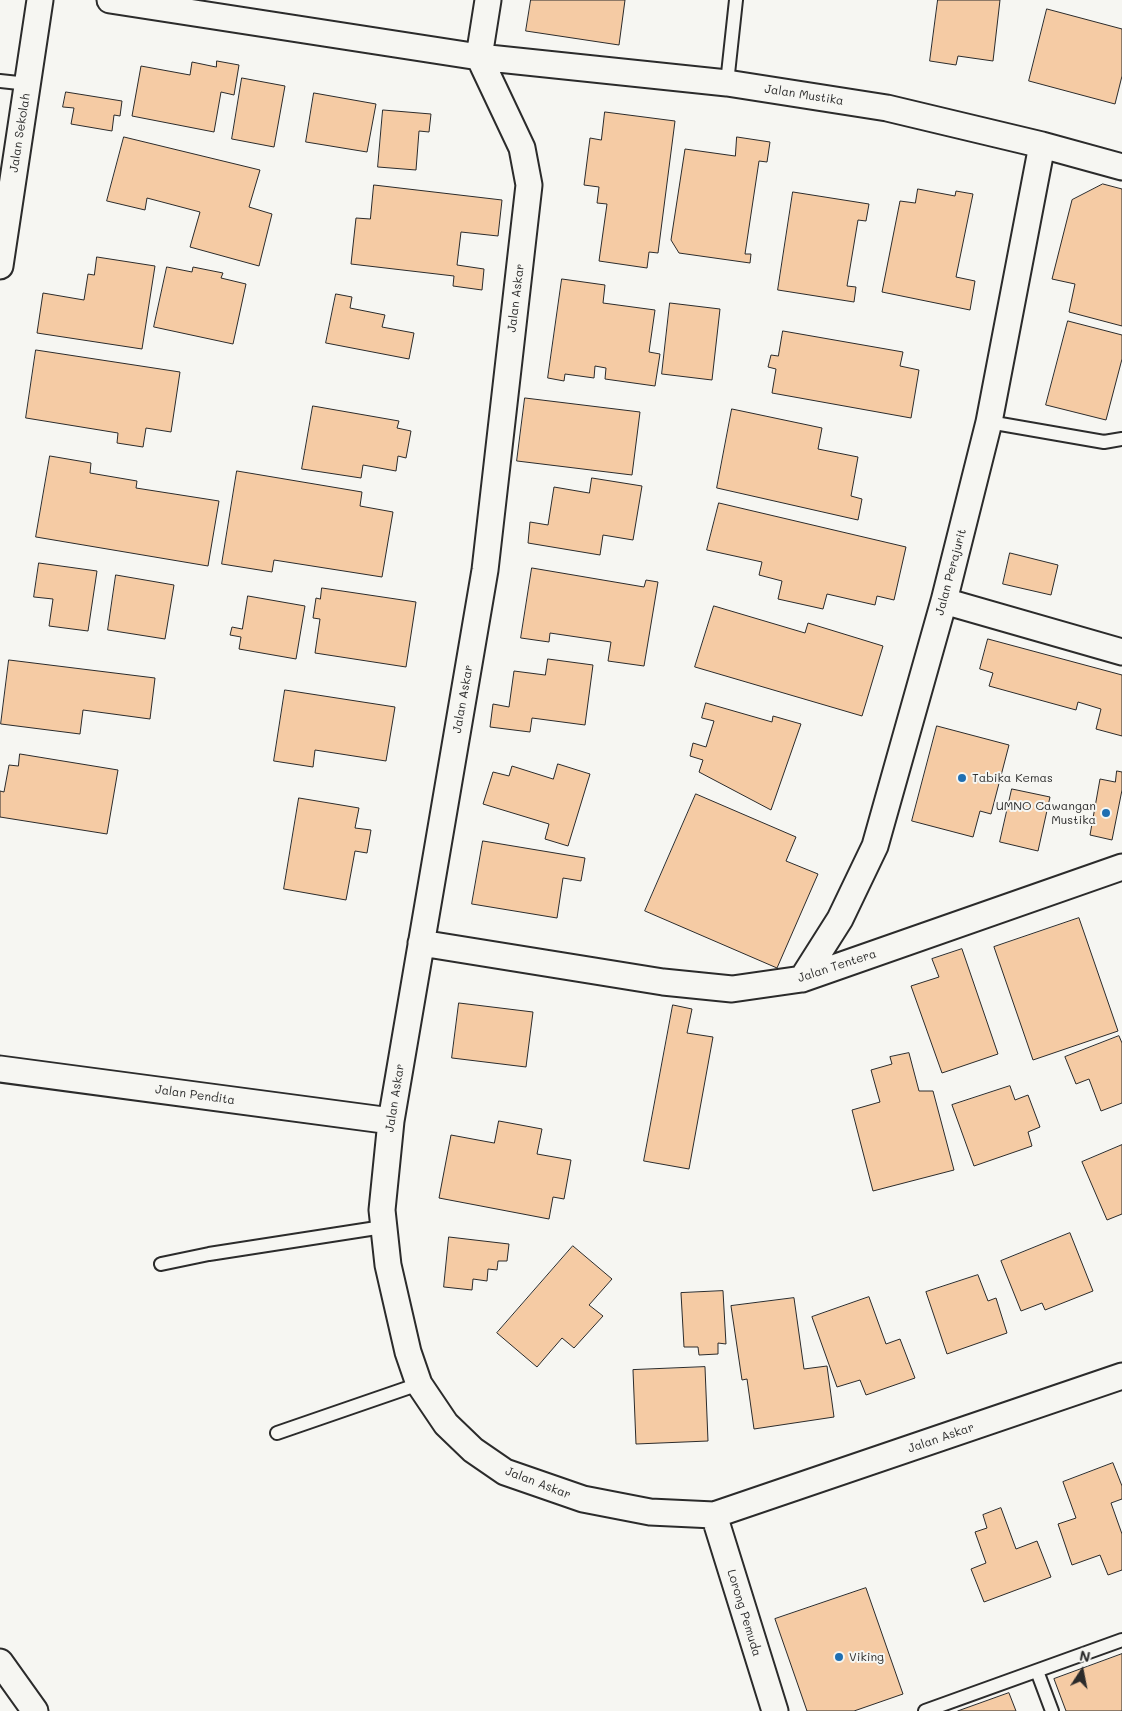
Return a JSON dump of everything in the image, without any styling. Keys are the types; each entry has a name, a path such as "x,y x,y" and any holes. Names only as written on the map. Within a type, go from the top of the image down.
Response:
{"street":[{"name":"Jalan Sekolah","path":"0,266 40,0"},
{"path":"110,0 479,57 488,0"},
{"name":"Jalan Mustika","path":"479,57 727,83 887,108 1042,145 1122,167"},
{"name":"Jalan Askar","path":"479,57 522,148 529,185 484,570 391,1121 382,1210 388,1265 408,1352 419,1384 446,1424 473,1450 505,1472 583,1499 650,1512 714,1515 1122,1376"},
{"name":"Jalan Perajurit","path":"802,979 840,919 875,846 944,601 989,422 1042,145"},
{"path":"944,601 1122,652"},
{"name":"Jalan Tentera","path":"421,944 663,982 732,989 802,979 1122,867"},
{"name":"Jalan Pendita","path":"0,1069 391,1121"},
{"name":"Lorong Pemuda","path":"714,1515 775,1711"},
{"path":"0,1662 36,1711"}],"lane":[{"path":"727,83 736,0"},
{"path":"0,81 28,84"},
{"path":"989,422 1104,442 1122,439"},
{"path":"161,1264 209,1254 383,1227"},
{"path":"277,1433 419,1384"},
{"path":"925,1711 1122,1640"},
{"path":"1037,1671 1052,1711"}],"building":[{"path":"531,0 625,0 619,45 526,31"},
{"path":"938,0 1000,0 993,61 958,56 956,65 930,61"},
{"path":"1047,9 1122,29 1122,76 1115,104 1029,81"},
{"path":"217,61 239,65 234,95 221,92 214,132 132,116 141,66 190,75 192,62 216,67"},
{"path":"242,78 285,86 274,147 232,139"},
{"path":"66,92 122,101 120,116 114,115 112,131 71,124 74,108 63,107"},
{"path":"314,93 376,104 367,152 306,142"},
{"path":"383,110 431,114 429,132 419,131 416,170 378,167"},
{"path":"605,112 675,121 658,253 649,252 647,268 599,261 607,204 597,203 599,187 584,185 590,138 601,140"},
{"path":"124,137 260,170 249,207 272,214 259,266 190,247 200,212 147,198 145,210 107,201"},
{"path":"737,137 770,142 767,162 759,161 745,254 751,254 750,263 679,253 671,240 685,149 735,156"},
{"path":"1103,184 1122,189 1122,326 1069,312 1075,284 1052,279 1072,200"},
{"path":"374,185 502,200 498,236 461,232 457,265 484,269 482,290 453,286 454,276 351,264 356,218 370,219"},
{"path":"918,189 955,196 956,191 973,194 956,277 975,281 970,310 882,292 900,201 915,203"},
{"path":"793,192 869,204 866,221 858,220 847,286 856,287 854,302 778,290"},
{"path":"97,257 155,266 142,349 37,333 43,293 84,300 88,274 94,275"},
{"path":"167,267 192,272 193,267 223,273 221,278 246,284 233,344 154,327"},
{"path":"562,279 605,285 603,303 655,310 649,352 660,354 655,386 605,379 606,368 595,366 594,378 565,374 564,381 548,378"},
{"path":"336,294 352,297 350,308 385,315 382,327 414,333 409,359 326,343"},
{"path":"670,303 720,309 712,380 662,374"},
{"path":"1068,321 1122,335 1122,359 1106,420 1046,405"},
{"path":"783,331 903,352 900,366 919,370 911,418 772,393 776,369 768,367 771,355 778,356"},
{"path":"36,350 180,372 171,432 146,428 143,447 117,443 118,433 26,418"},
{"path":"525,398 640,412 632,475 517,461"},
{"path":"313,406 399,421 397,428 411,431 406,458 398,456 396,471 363,465 361,478 302,469"},
{"path":"732,409 822,428 818,449 858,457 851,496 862,499 858,520 717,488"},
{"path":"50,456 91,463 90,473 137,481 136,488 219,501 208,566 36,537"},
{"path":"237,471 362,492 360,506 393,512 382,577 274,560 272,572 222,564"},
{"path":"592,478 642,486 633,540 603,535 600,555 528,543 530,522 548,525 554,487 589,493"},
{"path":"719,503 906,547 894,600 877,596 875,605 827,594 823,609 778,599 782,581 759,575 762,562 707,550"},
{"path":"1010,553 1058,565 1051,595 1003,584"},
{"path":"39,563 97,571 88,631 49,626 53,599 34,597"},
{"path":"532,568 644,587 646,580 658,582 644,666 608,661 611,642 550,633 549,642 521,638"},
{"path":"116,575 174,585 165,639 108,630"},
{"path":"322,588 416,602 406,667 315,653 320,619 313,618 316,598 320,599"},
{"path":"248,596 305,606 296,659 239,649 241,637 230,635 232,627 242,629"},
{"path":"714,606 805,633 808,623 883,646 862,716 695,667"},
{"path":"988,639 1122,675 1122,736 1096,729 1101,709 1078,702 1076,710 989,686 993,673 980,669"},
{"path":"548,659 593,665 585,725 532,718 530,732 490,727 493,704 509,707 514,671 545,675"},
{"path":"9,660 155,678 150,719 83,710 80,734 1,724"},
{"path":"285,690 395,707 386,761 315,750 313,767 274,761"},
{"path":"706,703 772,722 773,716 801,724 771,810 699,772 703,760 690,756 693,743 706,747 714,721 702,718"},
{"name":"Tabika Kemas","path":"937,726 1009,745 991,814 980,811 973,837 912,821"},
{"path":"20,754 118,770 107,834 0,817 0,791 4,792 9,765 18,766"},
{"path":"558,764 590,774 568,846 545,839 549,824 483,804 493,772 509,776 512,766 553,779"},
{"name":"UMNO Cawangan Mustika","path":"1117,771 1122,772 1122,790 1112,840 1090,835 1100,779 1115,782"},
{"name":"Tabika Kemas","path":"1012,789 1050,797 1038,851 1000,842"},
{"path":"696,794 796,837 786,861 818,874 777,968 645,911"},
{"path":"299,798 359,808 355,828 371,830 367,853 355,851 346,900 284,889"},
{"path":"483,841 585,858 581,881 563,878 557,918 472,904"},
{"path":"1079,918 1118,1031 1033,1060 994,947"},
{"path":"962,949 998,1054 942,1073 911,986 939,977 932,959"},
{"path":"459,1003 533,1012 526,1067 452,1058"},
{"path":"673,1005 692,1009 687,1033 713,1037 689,1169 644,1161"},
{"path":"1119,1036 1122,1043 1122,1103 1101,1111 1089,1079 1076,1084 1065,1057"},
{"path":"909,1053 919,1091 933,1091 954,1170 873,1191 852,1110 880,1102 871,1070 892,1064 890,1057"},
{"path":"1010,1086 1015,1100 1028,1095 1040,1127 1028,1132 1032,1146 974,1166 952,1105"},
{"path":"499,1121 542,1129 537,1154 571,1160 564,1199 553,1197 549,1219 439,1198 451,1135 494,1143"},
{"path":"1122,1145 1122,1214 1107,1220 1082,1162"},
{"path":"1070,1233 1093,1291 1045,1310 1042,1303 1021,1311 1001,1261"},
{"path":"449,1237 509,1244 507,1261 498,1261 497,1270 488,1269 487,1281 473,1279 472,1290 444,1287"},
{"path":"573,1246 612,1279 589,1305 603,1316 574,1348 562,1338 537,1367 497,1333"},
{"path":"978,1275 988,1301 996,1298 1007,1333 947,1354 926,1292"},
{"path":"723,1291 726,1344 718,1343 718,1354 699,1355 698,1347 684,1347 681,1293"},
{"path":"869,1297 886,1344 900,1339 915,1378 866,1395 860,1380 837,1387 812,1317"},
{"path":"794,1298 804,1369 827,1366 834,1417 754,1429 747,1379 742,1380 731,1306"},
{"path":"705,1367 708,1441 636,1444 633,1370"},
{"path":"1113,1463 1122,1486 1122,1499 1111,1503 1122,1534 1122,1570 1108,1575 1100,1555 1072,1565 1058,1524 1076,1518 1063,1482"},
{"path":"1001,1508 1016,1549 1037,1541 1051,1577 984,1602 971,1569 986,1563 975,1532 987,1528 983,1515"},
{"name":"Viking","path":"866,1588 903,1694 854,1711 807,1711 775,1619"},
{"path":"1122,1654 1122,1711 1066,1711 1054,1679"},
{"path":"1009,1693 1016,1711 958,1711"}],"place":[{"name":"Tabika Kemas","path":"962,778"},
{"name":"UMNO Cawangan Mustika","path":"1106,813"},
{"name":"Viking","path":"839,1657"}]}
